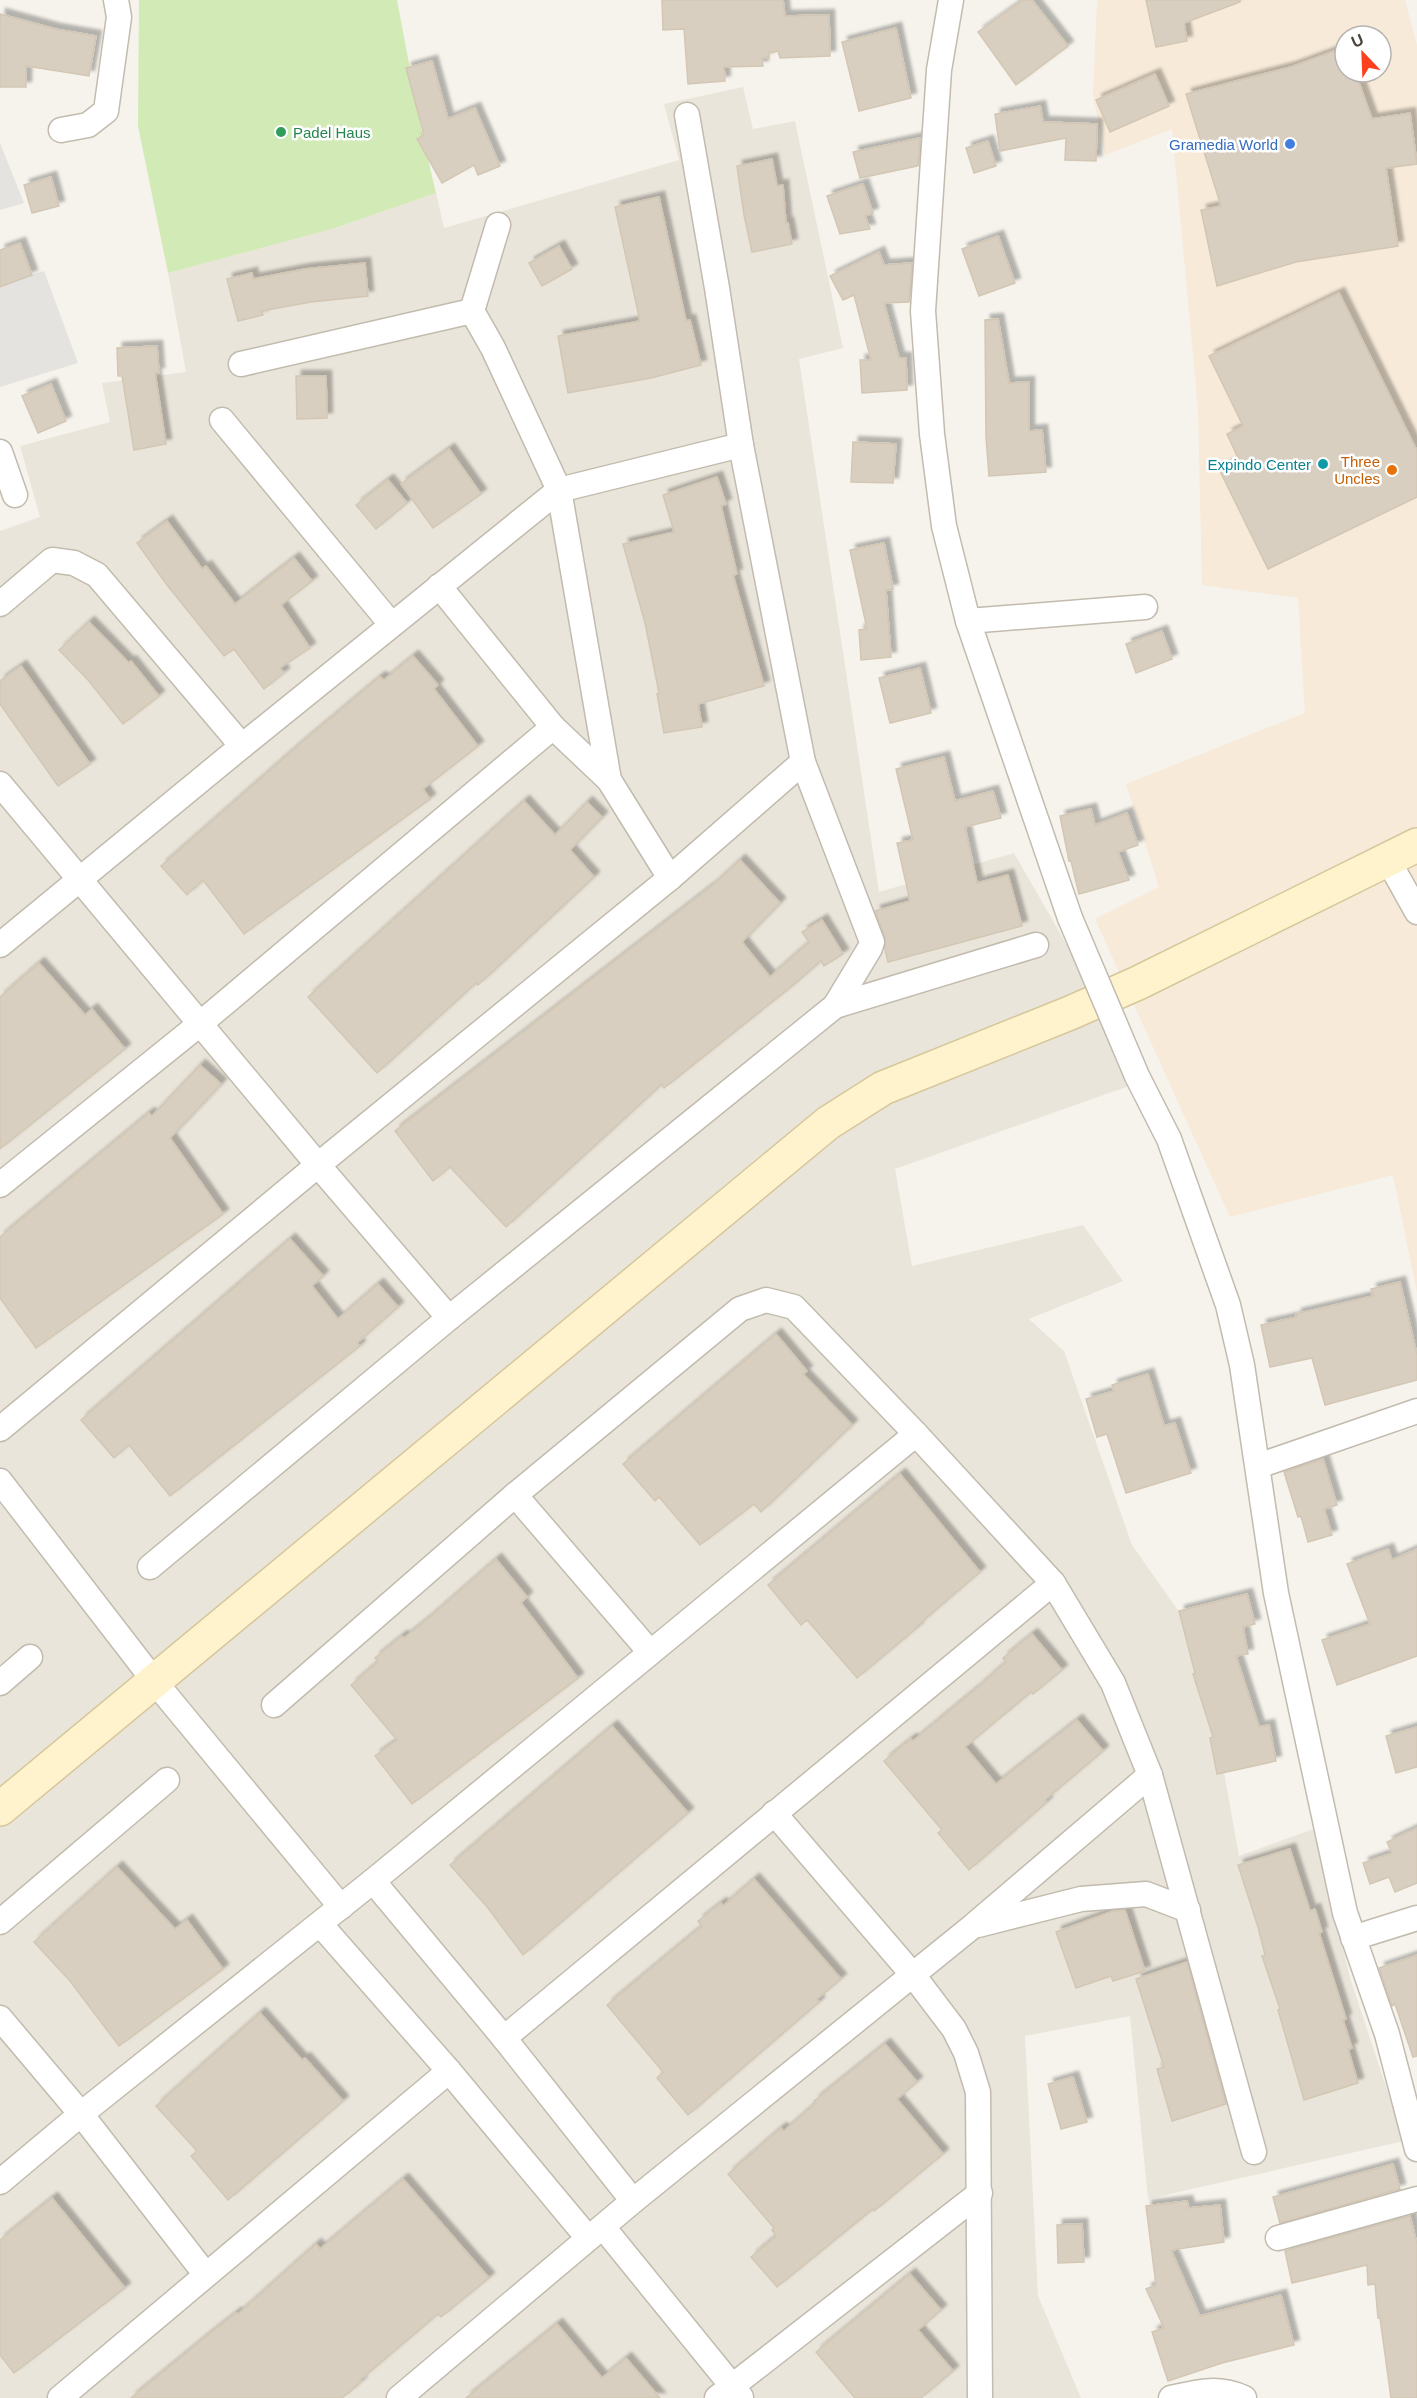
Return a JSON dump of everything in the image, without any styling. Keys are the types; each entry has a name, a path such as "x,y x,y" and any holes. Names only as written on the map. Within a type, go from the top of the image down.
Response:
{"street":[{"path":"61,130 88,125 99,119 106,111 119,17 116,0"},
{"path":"951,0 939,70 923,310 932,434 944,526 968,621 1070,918 1137,1076 1169,1139 1228,1305 1242,1365 1276,1593 1342,1902 1387,2034 1417,2149"},
{"path":"150,1567 449,1318 835,1006 872,942 803,762 741,445 687,116"},
{"path":"498,225 472,311 493,348 559,490 609,780"},
{"path":"241,363 472,311"},
{"path":"222,420 391,624"},
{"path":"0,945 391,624 559,490 741,445"},
{"path":"0,452 15,495"},
{"path":"0,604 52,560 74,563 97,575 242,746"},
{"path":"440,586 553,728 609,780 670,878"},
{"path":"968,621 1145,607"},
{"path":"0,1185 201,1023 553,728"},
{"path":"1,1426 670,878 803,762"},
{"path":"0,784 318,1165 449,1318"},
{"path":"0,1809 828,1123 883,1088 1070,1013 1138,983 1417,845"},
{"path":"1388,860 1417,912"},
{"path":"835,1006 1036,945"},
{"path":"274,1705 515,1495 740,1309 766,1300 794,1307 916,1434 1053,1583 1113,1683 1150,1775 1254,2152"},
{"path":"1258,1466 1417,1411"},
{"path":"0,2182 81,2114 374,1881 916,1434"},
{"path":"0,1481 155,1682 341,1907"},
{"path":"515,1495 650,1652"},
{"path":"504,2037 1053,1583"},
{"path":"0,1683 30,1657"},
{"path":"399,2398 633,2201 973,1926 1150,1775"},
{"path":"0,1922 167,1780"},
{"path":"774,1813 913,1975 954,2029 966,2053 978,2092 980,2398"},
{"path":"374,1881 504,2037 633,2201"},
{"path":"973,1926 1081,1899 1146,1894 1188,1910"},
{"path":"1353,1938 1417,1918"},
{"path":"320,1924 595,2233 730,2394 980,2193"},
{"path":"0,2018 81,2114 206,2275"},
{"path":"60,2398 449,2071"},
{"path":"1278,2238 1417,2199"},
{"path":"1171,2398 1209,2389 1244,2398"}],"shaded area":[{"path":"1097,0 1405,0 1417,45 1417,1293 1393,1175 1230,1217 1095,919 1159,887 1126,784 1305,713 1298,598 1202,585 1198,409 1172,129 1105,155 1093,95"},
{"path":"743,87 753,129 795,121 843,348 799,359 879,892 1014,853 1068,947 1129,1086 895,1169 912,1266 1083,1225 1123,1281 1029,1319 1064,1351 1132,1545 1201,1643 1239,1856 1316,1828 1350,1978 1404,2141 1148,2199 1130,2016 1025,2036 1038,2296 1081,2398 0,2398 0,531 40,517 20,446 110,422 102,383 186,372 168,273 332,229 436,193 444,228 679,160 664,104"},
{"path":"0,143 24,203 0,210"},
{"path":"44,271 78,363 0,387 0,283"}],"green space":[{"name":"Padel Haus","path":"139,0 397,0 423,138 436,193 332,229 168,273 138,126"}],"building":[{"path":"662,0 783,0 785,16 829,15 830,56 780,58 778,51 769,53 769,57 762,58 763,66 724,67 725,81 688,84 684,29 663,30"},
{"path":"1023,0 1032,0 1068,46 1016,85 978,32"},
{"path":"1146,0 1240,0 1240,2 1184,23 1187,41 1156,47"},
{"path":"0,14 55,29 96,36 89,76 26,66 26,87 0,87"},
{"path":"896,28 911,98 859,111 842,42"},
{"name":"Gramedia World","path":"1333,51 1333,84 1359,84 1372,119 1410,113 1417,164 1386,168 1398,246 1296,262 1217,286 1201,210 1221,206 1186,94 1291,67"},
{"path":"432,61 448,119 475,108 500,166 478,175 474,165 442,183 417,139 424,135 406,68"},
{"path":"1155,74 1169,106 1110,132 1096,100"},
{"path":"1040,106 1043,122 1097,124 1096,161 1065,160 1066,138 1000,151 995,114"},
{"path":"920,138 918,166 860,178 853,152"},
{"path":"988,141 996,166 974,173 966,148"},
{"path":"772,159 777,186 783,185 786,223 788,223 792,244 752,252 737,166"},
{"path":"51,177 59,206 32,213 24,185"},
{"path":"863,184 873,213 865,216 870,229 840,234 827,196"},
{"path":"659,197 686,321 690,320 701,365 651,378 568,393 558,336 640,321 615,207"},
{"path":"998,236 1015,283 979,296 962,249"},
{"path":"20,243 32,275 0,287 0,250"},
{"path":"559,246 572,269 542,286 529,263"},
{"path":"879,252 884,265 912,263 909,302 884,303 899,358 906,358 907,390 862,393 860,360 871,360 854,295 843,300 830,276"},
{"path":"365,263 368,296 311,302 262,311 263,315 238,321 227,279 252,273 253,279 305,269"},
{"name":"Expindo Center","path":"1339,293 1417,451 1417,497 1268,569 1219,469 1239,460 1227,434 1243,426 1209,356"},
{"path":"998,319 1009,383 1029,382 1029,431 1042,430 1046,472 989,476 986,437 985,320"},
{"path":"157,346 159,373 155,373 166,444 134,450 122,376 118,376 117,348"},
{"path":"296,376 326,376 327,418 297,419"},
{"path":"51,384 66,421 38,433 22,396"},
{"path":"853,442 896,444 893,483 851,482"},
{"path":"449,449 481,494 433,528 401,484"},
{"path":"717,477 726,504 721,506 737,574 733,575 764,686 698,704 702,727 664,733 657,694 659,693 645,623 623,544 674,532 663,495"},
{"path":"388,480 407,503 376,529 356,505"},
{"path":"167,521 202,569 206,566 235,604 294,558 312,581 281,605 310,648 280,668 284,673 264,689 234,649 224,656 167,585 137,543"},
{"path":"884,543 893,589 886,590 891,657 861,660 859,630 867,629 850,550"},
{"path":"89,622 129,663 131,661 159,696 123,724 88,680 59,650"},
{"path":"1162,631 1172,659 1136,673 1126,644"},
{"path":"413,656 438,685 434,689 478,746 423,789 430,799 244,934 203,880 187,895 161,866 380,677 384,680"},
{"path":"21,666 90,764 58,786 0,704 0,681"},
{"path":"920,668 931,713 890,723 879,678"},
{"path":"944,757 955,801 993,791 1001,818 965,827 977,883 1008,875 1022,926 888,962 885,937 875,911 910,901 897,843 913,840 896,769"},
{"path":"524,801 555,835 587,802 602,817 570,850 594,877 478,985 476,983 377,1073 308,997"},
{"path":"1091,809 1095,825 1127,813 1138,845 1118,852 1129,880 1079,894 1071,861 1069,861 1060,816"},
{"path":"740,860 780,903 742,942 770,977 809,942 802,932 822,920 843,954 824,966 821,961 664,1088 662,1084 506,1227 450,1167 433,1181 395,1131 713,885"},
{"path":"39,963 85,1015 92,1009 125,1049 0,1149 0,997"},
{"path":"200,1065 221,1084 170,1138 223,1214 36,1348 0,1298 0,1237 149,1113 152,1116"},
{"path":"290,1239 323,1276 312,1286 338,1319 378,1284 398,1307 357,1343 360,1346 170,1496 129,1445 114,1458 81,1420"},
{"path":"1400,1282 1417,1355 1417,1380 1325,1405 1312,1358 1270,1367 1261,1325 1297,1317 1296,1314 1373,1296 1371,1289"},
{"path":"776,1334 807,1371 803,1374 852,1425 761,1512 754,1504 700,1545 659,1497 655,1501 623,1464"},
{"path":"1148,1374 1164,1426 1175,1423 1191,1473 1126,1493 1107,1434 1097,1437 1086,1399 1114,1391 1112,1385"},
{"path":"1323,1459 1337,1505 1324,1509 1332,1535 1308,1542 1301,1516 1298,1517 1284,1472"},
{"path":"900,1474 980,1572 857,1678 807,1620 801,1625 768,1585"},
{"path":"1388,1549 1392,1560 1417,1549 1417,1656 1337,1685 1322,1640 1370,1624 1347,1564"},
{"path":"496,1559 527,1597 521,1603 578,1678 412,1804 375,1756 397,1740 351,1685 378,1662 375,1658 430,1617"},
{"path":"1247,1594 1255,1624 1243,1627 1248,1654 1236,1656 1259,1727 1269,1725 1276,1761 1217,1774 1210,1738 1213,1737 1193,1674 1195,1673 1179,1611"},
{"path":"1032,1634 1062,1670 1033,1694 1031,1692 965,1747 996,1784 1077,1720 1103,1751 1045,1800 1047,1802 969,1870 938,1833 942,1830 884,1761 911,1739 913,1741 977,1688 1006,1662 1003,1658"},
{"path":"612,1726 688,1813 523,1955 488,1908 450,1865"},
{"path":"1417,1727 1417,1767 1396,1773 1386,1736"},
{"path":"1417,1828 1417,1883 1395,1892 1389,1877 1370,1884 1363,1863 1392,1853 1387,1842"},
{"path":"1290,1849 1310,1911 1315,1909 1322,1932 1319,1933 1346,2019 1343,2020 1352,2048 1348,2049 1358,2083 1304,2100 1278,2010 1280,2009 1262,1956 1265,1955 1258,1927 1238,1865"},
{"path":"117,1867 175,1929 187,1920 223,1969 119,2046 70,1981 34,1942"},
{"path":"754,1879 841,1979 817,1999 819,2002 688,2115 657,2078 663,2072 607,2005 702,1926 698,1921 721,1903 723,1906"},
{"path":"1125,1910 1145,1971 1113,1981 1111,1976 1076,1988 1056,1932 1113,1911"},
{"path":"1417,1955 1417,2056 1413,2057 1395,2004 1392,2006 1379,1968"},
{"path":"1187,1962 1226,2104 1172,2121 1157,2069 1164,2067 1136,1979"},
{"path":"260,2013 302,2060 305,2058 343,2101 228,2200 191,2156 197,2151 156,2106"},
{"path":"885,2044 917,2082 897,2099 943,2154 777,2287 751,2257 776,2236 772,2230 774,2228 728,2174 781,2128 784,2131 816,2103 814,2101"},
{"path":"1073,2077 1087,2122 1061,2129 1048,2084"},
{"path":"1393,2164 1400,2189 1280,2223 1273,2197"},
{"path":"403,2179 489,2278 441,2317 438,2314 342,2398 131,2398 236,2313 238,2314 316,2244 320,2249"},
{"path":"52,2198 125,2288 14,2373 0,2355 0,2240"},
{"path":"1187,2201 1189,2208 1220,2205 1224,2242 1171,2250 1200,2316 1281,2295 1294,2345 1222,2363 1168,2381 1152,2332 1164,2328 1146,2289 1156,2285 1146,2206"},
{"path":"1410,2216 1417,2244 1417,2398 1391,2398 1375,2284 1368,2285 1367,2265 1292,2283 1285,2251"},
{"path":"1082,2224 1084,2262 1058,2263 1057,2225"},
{"path":"910,2274 941,2310 918,2330 953,2371 921,2398 855,2398 816,2352"},
{"path":"557,2324 602,2378 626,2358 660,2398 466,2398"}],"place":[{"name":"Padel Haus","path":"281,132"},
{"name":"Gramedia World","path":"1290,144"},
{"name":"Expindo Center","path":"1323,464"},
{"name":"Three Uncles","path":"1392,470"}]}
